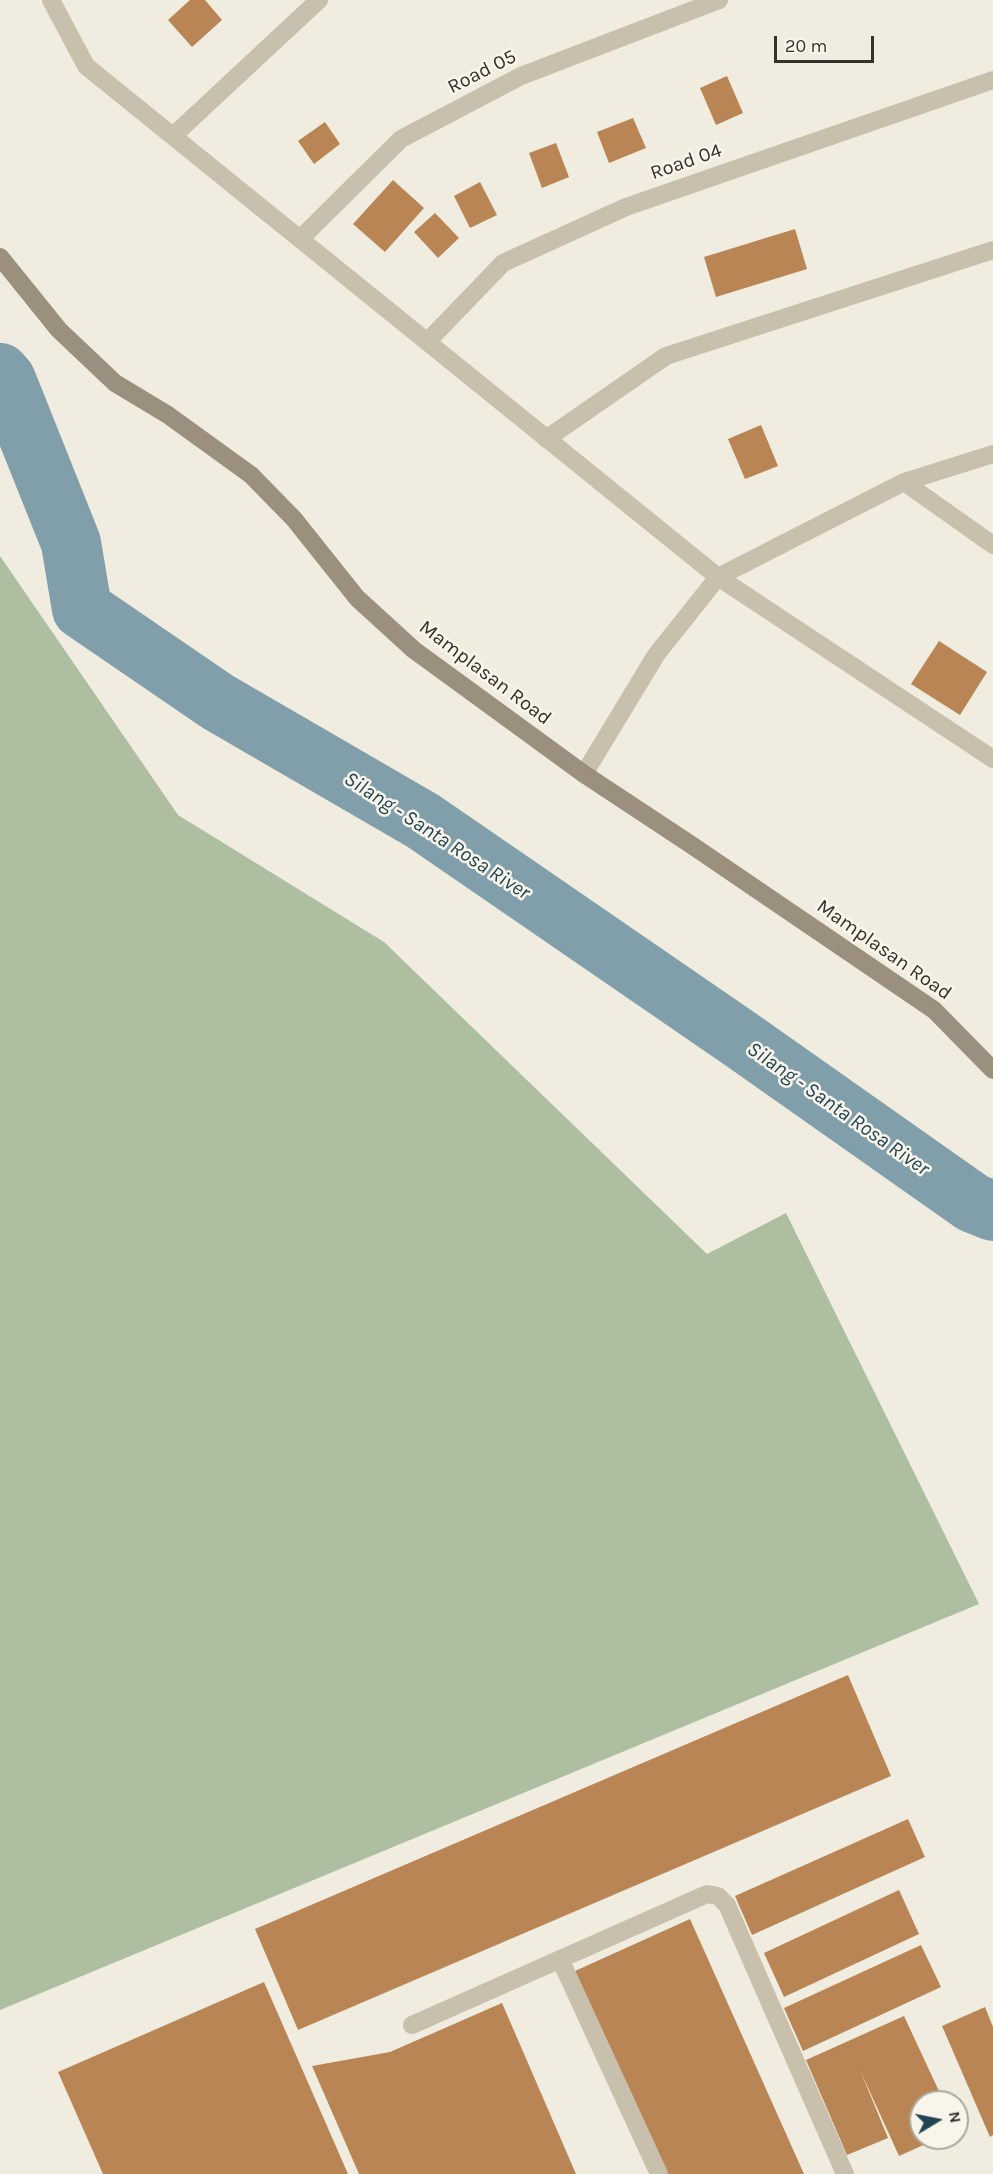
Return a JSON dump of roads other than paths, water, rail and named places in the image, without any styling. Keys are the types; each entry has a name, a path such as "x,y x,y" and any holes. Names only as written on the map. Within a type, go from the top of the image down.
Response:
{"street":[{"path":"173,136 319,0"},
{"name":"Road 05","path":"300,239 401,139 521,76 719,0"},
{"path":"56,2 86,66 546,439 718,577 993,759"},
{"name":"Road 04","path":"427,342 503,263 626,207 993,80"},
{"path":"546,439 666,356 993,250"},
{"name":"Mamplasan Road","path":"0,257 59,330 115,383 168,415 251,475 294,519 357,598 414,650 584,774 934,1010 993,1070"},
{"path":"584,774 657,655 718,577 904,482 993,454"},
{"path":"904,482 993,545"},
{"path":"412,2025 707,1894 718,1896 727,1905 845,2174"},
{"path":"560,1959 659,2174"}],"waterway":[{"name":"Silang - Santa Rosa River","path":"0,373 6,380 71,543 82,609 218,702 423,821 743,1041 973,1203 993,1211"}]}
